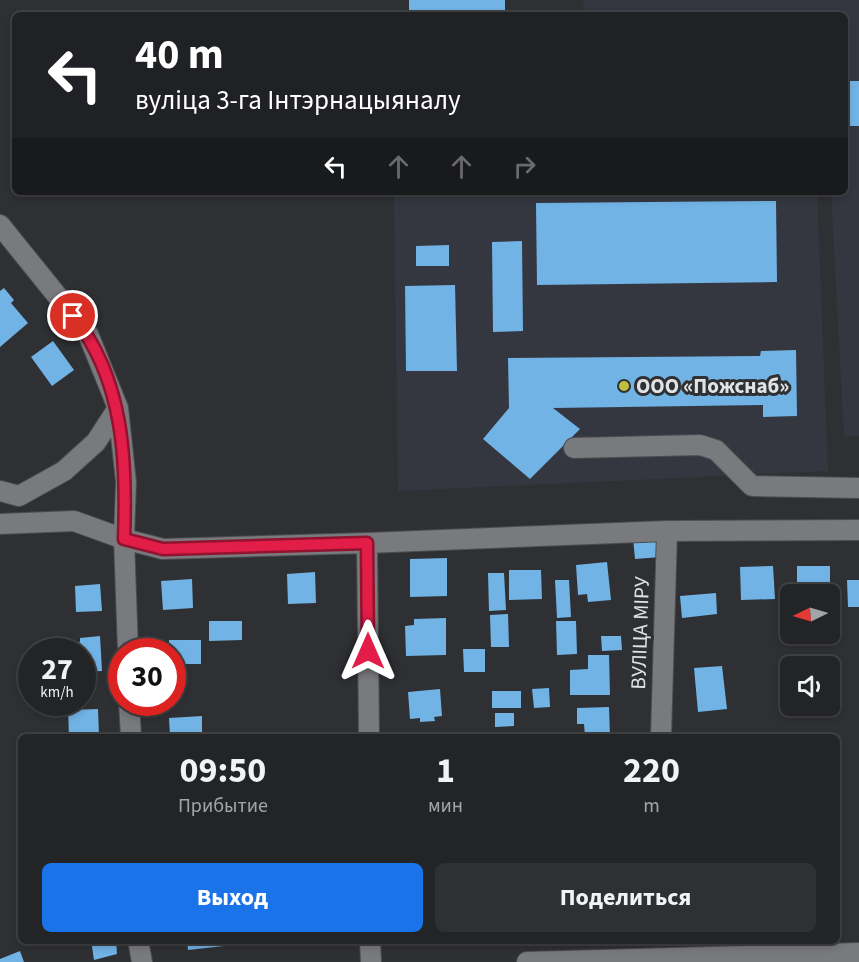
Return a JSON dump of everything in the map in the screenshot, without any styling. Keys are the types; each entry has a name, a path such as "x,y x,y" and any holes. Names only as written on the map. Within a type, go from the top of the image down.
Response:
{"street":[{"path":"0,225 88,334 118,408 126,482 124,539 128,638"},
{"path":"0,491 19,496 64,471 96,441 118,408"},
{"path":"574,448 700,445 716,450 752,486 859,488"},
{"path":"0,524 74,521 124,539 163,549 667,531 859,530"},
{"name":"ВУЛІЦА МІРУ","path":"661,734 667,531"},
{"path":"367,543 369,734"},
{"path":"130,716 131,734"},
{"path":"139,944 142,962"},
{"path":"370,944 371,962"},
{"path":"527,962 655,953 859,953"}],"shaded area":[{"path":"583,0 859,0 859,436 844,436 831,195 848,195 848,12 584,12"},
{"path":"394,195 817,195 828,471 398,491"}],"building":[{"path":"409,0 505,0 505,12 409,12"},
{"path":"848,81 859,81 859,126 848,126"},
{"path":"776,201 777,282 537,285 536,203"},
{"path":"522,241 523,331 493,332 492,242"},
{"path":"449,245 449,266 416,266 416,246"},
{"path":"455,285 457,371 406,371 405,286"},
{"path":"4,288 14,300 11,303 28,323 0,347 0,291"},
{"path":"53,341 74,370 52,386 31,357"},
{"path":"796,350 797,416 763,417 763,405 553,408 580,429 530,479 483,439 509,408 508,358 760,356 761,351"},
{"path":"658,535 661,557 635,559 633,538"},
{"path":"447,558 447,596 410,597 410,559"},
{"path":"607,562 611,600 588,602 587,594 578,595 576,565"},
{"path":"773,566 775,599 741,600 740,567"},
{"path":"797,566 830,566 830,584 797,584"},
{"path":"509,570 541,570 542,599 509,600"},
{"path":"315,572 316,603 288,604 287,574"},
{"path":"488,573 504,573 506,610 489,611"},
{"path":"192,579 193,608 163,610 161,581"},
{"path":"555,580 569,580 571,617 557,618"},
{"path":"847,580 859,580 859,607 848,607"},
{"path":"100,584 102,611 76,612 75,586"},
{"path":"716,593 717,614 682,618 680,596"},
{"path":"508,614 509,647 491,647 490,615"},
{"path":"446,618 446,655 406,656 405,626 414,625 414,619"},
{"path":"209,621 242,621 242,640 209,641"},
{"path":"556,621 576,621 577,654 557,655"},
{"path":"100,636 102,671 96,671 96,638 80,638"},
{"path":"601,636 621,636 622,650 602,651"},
{"path":"186,640 201,640 201,664 186,664"},
{"path":"463,649 485,649 485,672 464,672"},
{"path":"588,655 609,655 610,695 570,695 570,670 588,669"},
{"path":"722,666 727,709 698,712 694,668"},
{"path":"549,688 550,707 534,708 532,689"},
{"path":"440,689 442,716 434,717 435,721 420,722 420,718 410,719 408,692"},
{"path":"492,691 521,691 521,708 492,708"},
{"path":"609,707 610,734 585,734 584,724 577,724 577,708"},
{"path":"96,709 98,709 99,734 69,734 68,716 96,716"},
{"path":"495,713 514,713 514,726 495,727"},
{"path":"202,716 202,734 170,734 169,718"},
{"path":"92,944 116,944 117,954 94,960"},
{"path":"187,944 233,945 188,950"},
{"path":"20,951 24,962 0,962 0,959"}],"place":[{"name":"ООО «Пожснаб»","path":"624,386"}],"route":[{"path":"73,316 88,334 118,408 126,482 124,539 163,549 367,543 368,651"}]}
